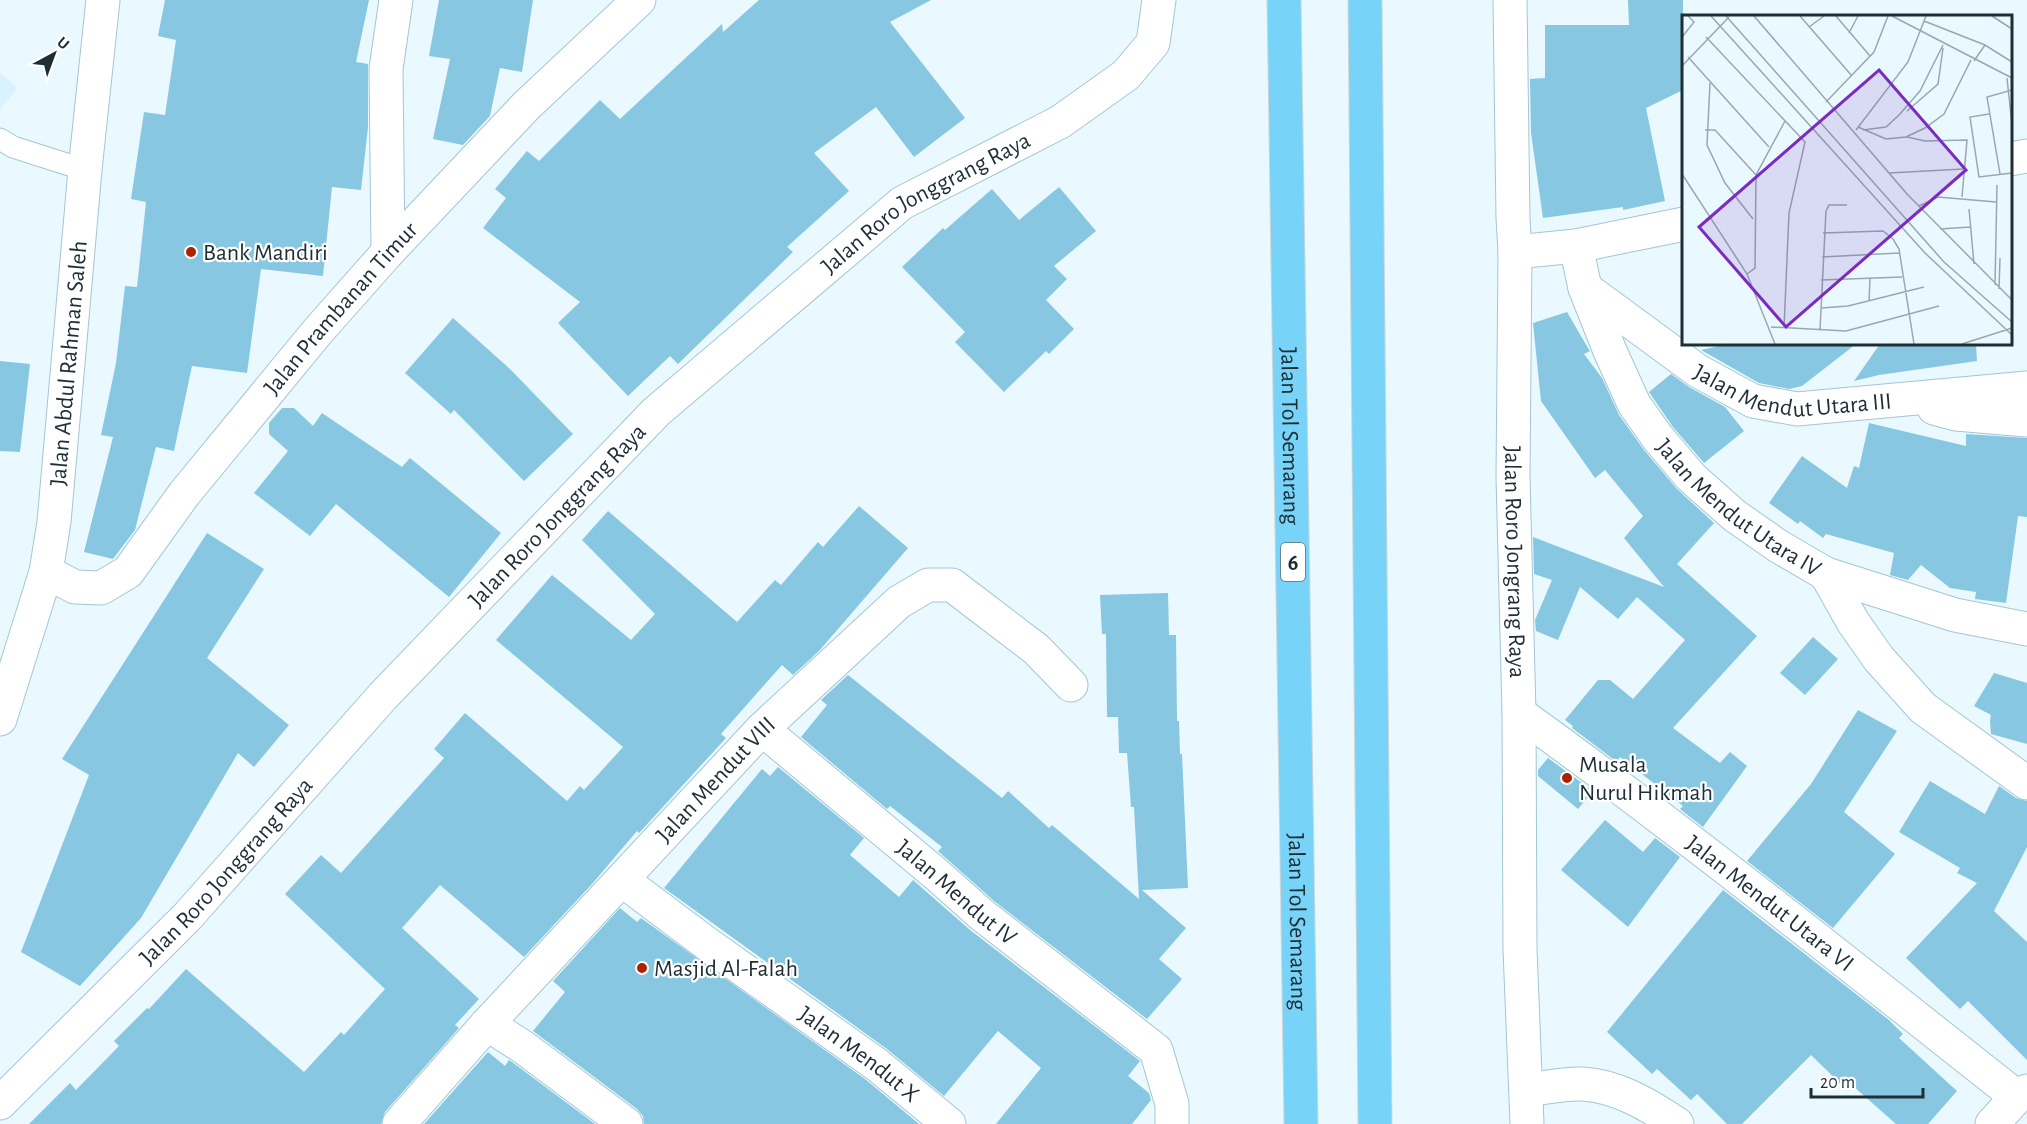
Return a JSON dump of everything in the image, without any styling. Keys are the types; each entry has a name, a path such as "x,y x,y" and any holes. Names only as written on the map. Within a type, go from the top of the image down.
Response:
{"highway":[{"name":"Jalan Tol Semarang","path":"1284,0 1301,1124"},
{"path":"1365,0 1375,1124"}],"street":[{"name":"Jalan Abdul Rahman Saleh","path":"0,719 45,572 54,522 85,170 104,0"},
{"path":"388,252 386,69 396,0"},
{"name":"Jalan Prambanan Timur","path":"45,572 75,587 101,588 128,572 184,494 318,331 388,252 527,105 639,0"},
{"name":"Jalan Roro Jonggrang Raya","path":"0,1103 187,917 383,696 656,412 902,203 1060,122 1126,75 1153,43 1159,0"},
{"name":"Jalan Roro Jongrang Raya","path":"1510,0 1515,252 1513,477 1519,713 1520,949 1527,1124"},
{"path":"2012,159 2027,156"},
{"path":"1515,252 1576,246 1682,224"},
{"name":"Jalan Mendut Utara IV","path":"1576,246 1585,288 1634,404 1658,438 1691,477 1735,516 1778,546 1826,574 1955,615 2027,629"},
{"name":"Jalan Mendut Utara III","path":"1585,288 1698,370 1753,400 1797,409 2027,388"},
{"path":"1904,400 1956,414 2027,420"},
{"path":"1826,574 1852,622 1879,659 1923,708 2027,783"},
{"name":"Jalan Mendut VIII","path":"399,1124 487,1024 762,729 899,602 928,585 951,585 1036,649 1071,685"},
{"name":"Jalan Mendut Utara VI","path":"1519,713 1608,778 2022,1094"},
{"name":"Jalan Mendut IV","path":"762,729 864,812 982,915 1156,1050 1172,1104 1172,1124"},
{"name":"Jalan Mendut X","path":"622,880 876,1064 949,1124"},
{"path":"487,1024 523,1047 626,1124"},
{"path":"1526,1090 1582,1084 1613,1089 1659,1111 1677,1124"},
{"path":"1992,1124 2022,1094"}],"lane":[{"path":"0,139 13,147 85,170"}],"shaded area":[{"path":"0,73 18,88 0,109"}],"building":[{"path":"165,0 369,0 356,62 368,64 368,127 361,190 332,187 323,276 261,269 247,373 192,366 174,451 156,447 135,530 113,559 84,552 113,437 101,435 116,363 125,286 137,287 146,202 131,199 144,112 165,115 176,40 158,36"},
{"path":"439,0 533,0 522,72 500,68 490,116 463,145 433,139 450,59 429,56"},
{"path":"759,0 931,0 890,22 965,118 914,157 876,107 814,153 849,191 787,247 793,252 678,364 670,356 628,396 558,323 580,302 483,228 506,198 495,189 527,151 539,161 600,100 620,119 722,24 723,32"},
{"path":"1628,0 1683,0 1682,90 1646,108 1665,201 1623,210 1623,207 1543,218 1531,133 1530,79 1545,78 1545,25 1629,25"},
{"path":"1059,187 1096,231 1054,266 1067,279 1046,300 1074,329 1049,354 1046,351 1004,392 955,342 965,332 902,267 943,228 945,230 992,189 1019,220"},
{"path":"1567,312 1590,351 1584,354 1602,378 1619,415 1644,450 1677,489 1714,523 1677,564 1757,636 1673,728 1720,763 1730,752 1747,766 1703,827 1680,809 1683,806 1620,757 1617,762 1572,728 1573,726 1565,720 1598,680 1610,680 1633,699 1685,640 1637,597 1618,619 1580,587 1558,640 1536,631 1535,620 1552,580 1534,574 1533,537 1664,587 1624,538 1643,516 1605,470 1595,478 1541,401 1533,323"},
{"path":"453,318 510,369 573,434 524,481 454,410 451,414 405,373"},
{"path":"1724,345 1855,345 1802,386 1789,389 1759,383 1701,350"},
{"path":"1879,345 1976,345 1977,361 1879,375 1854,381"},
{"path":"0,361 30,364 20,452 0,451"},
{"path":"1671,374 1725,407 1744,431 1704,463 1673,427 1649,392"},
{"path":"282,408 294,408 313,426 322,413 402,467 410,458 501,533 449,597 336,504 310,536 254,493 288,451 269,434 269,423"},
{"path":"1869,423 1966,446 1966,434 2027,438 2027,517 2018,516 2006,603 1975,599 1976,592 1950,588 1921,565 1908,580 1890,575 1894,553 1826,534 1823,538 1800,521 1798,524 1769,503 1802,456 1847,488 1854,466 1859,468"},
{"path":"859,506 908,548 819,651 793,675 782,665 721,734 726,738 639,833 637,831 592,884 524,957 440,885 402,928 479,999 455,1025 459,1028 385,1112 381,1124 29,1124 70,1083 76,1090 119,1046 114,1041 147,1008 149,1009 186,969 304,1072 341,1032 344,1035 385,989 285,894 321,855 341,873 444,758 434,749 465,713 567,801 580,786 584,790 623,747 496,640 552,575 631,640 655,614 582,540 608,511 737,622 775,580 781,585 818,542 823,547"},
{"path":"207,533 264,569 207,658 289,725 254,767 238,753 141,918 80,986 21,952 89,775 62,759"},
{"path":"1168,593 1169,635 1176,635 1177,721 1179,721 1180,754 1182,754 1188,888 1142,890 1186,928 1159,959 1182,979 1147,1019 994,901 938,851 942,847 890,806 887,809 801,737 827,705 821,700 848,675 1002,798 1008,791 1049,828 1052,825 1139,899 1134,807 1131,807 1127,753 1119,753 1118,717 1107,717 1106,634 1102,634 1100,595"},
{"path":"1813,637 1838,659 1805,695 1780,673"},
{"path":"1994,673 2027,683 2027,744 1991,734 1991,715 1974,706"},
{"path":"1858,710 1897,731 1844,812 1895,854 1833,928 1747,861 1811,784"},
{"name":"Musala Nurul Hikmah","path":"1548,758 1593,791 1578,809 1538,776 1538,770"},
{"path":"778,767 864,838 850,855 899,897 913,880 970,930 1140,1061 1128,1076 1149,1093 1151,1100 1132,1124 996,1124 1041,1068 998,1031 944,1096 887,1049 664,888 762,769 770,776"},
{"path":"1930,781 1985,814 1999,786 2016,798 2027,801 2027,847 1994,911 2027,942 2027,1060 1968,1001 1960,1009 1906,958 1977,883 1957,873 1960,868 1899,832"},
{"path":"1605,820 1643,852 1655,838 1680,857 1628,927 1561,870"},
{"path":"1723,890 1889,1020 1903,1034 1899,1038 1957,1091 1928,1124 1896,1124 1853,1086 1848,1091 1811,1055 1742,1124 1727,1124 1697,1094 1691,1100 1657,1069 1652,1074 1607,1032"},
{"path":"620,908 637,922 641,918 865,1079 919,1124 644,1124 643,1116 637,1109 533,1031 565,992 553,981"},
{"path":"488,1052 505,1066 509,1060 512,1062 595,1124 424,1124"}],"place":[{"name":"Bank Mandiri","path":"191,252"},
{"name":"Musala Nurul Hikmah","path":"1567,778"},
{"name":"Masjid Al-Falah","path":"642,968"}]}
